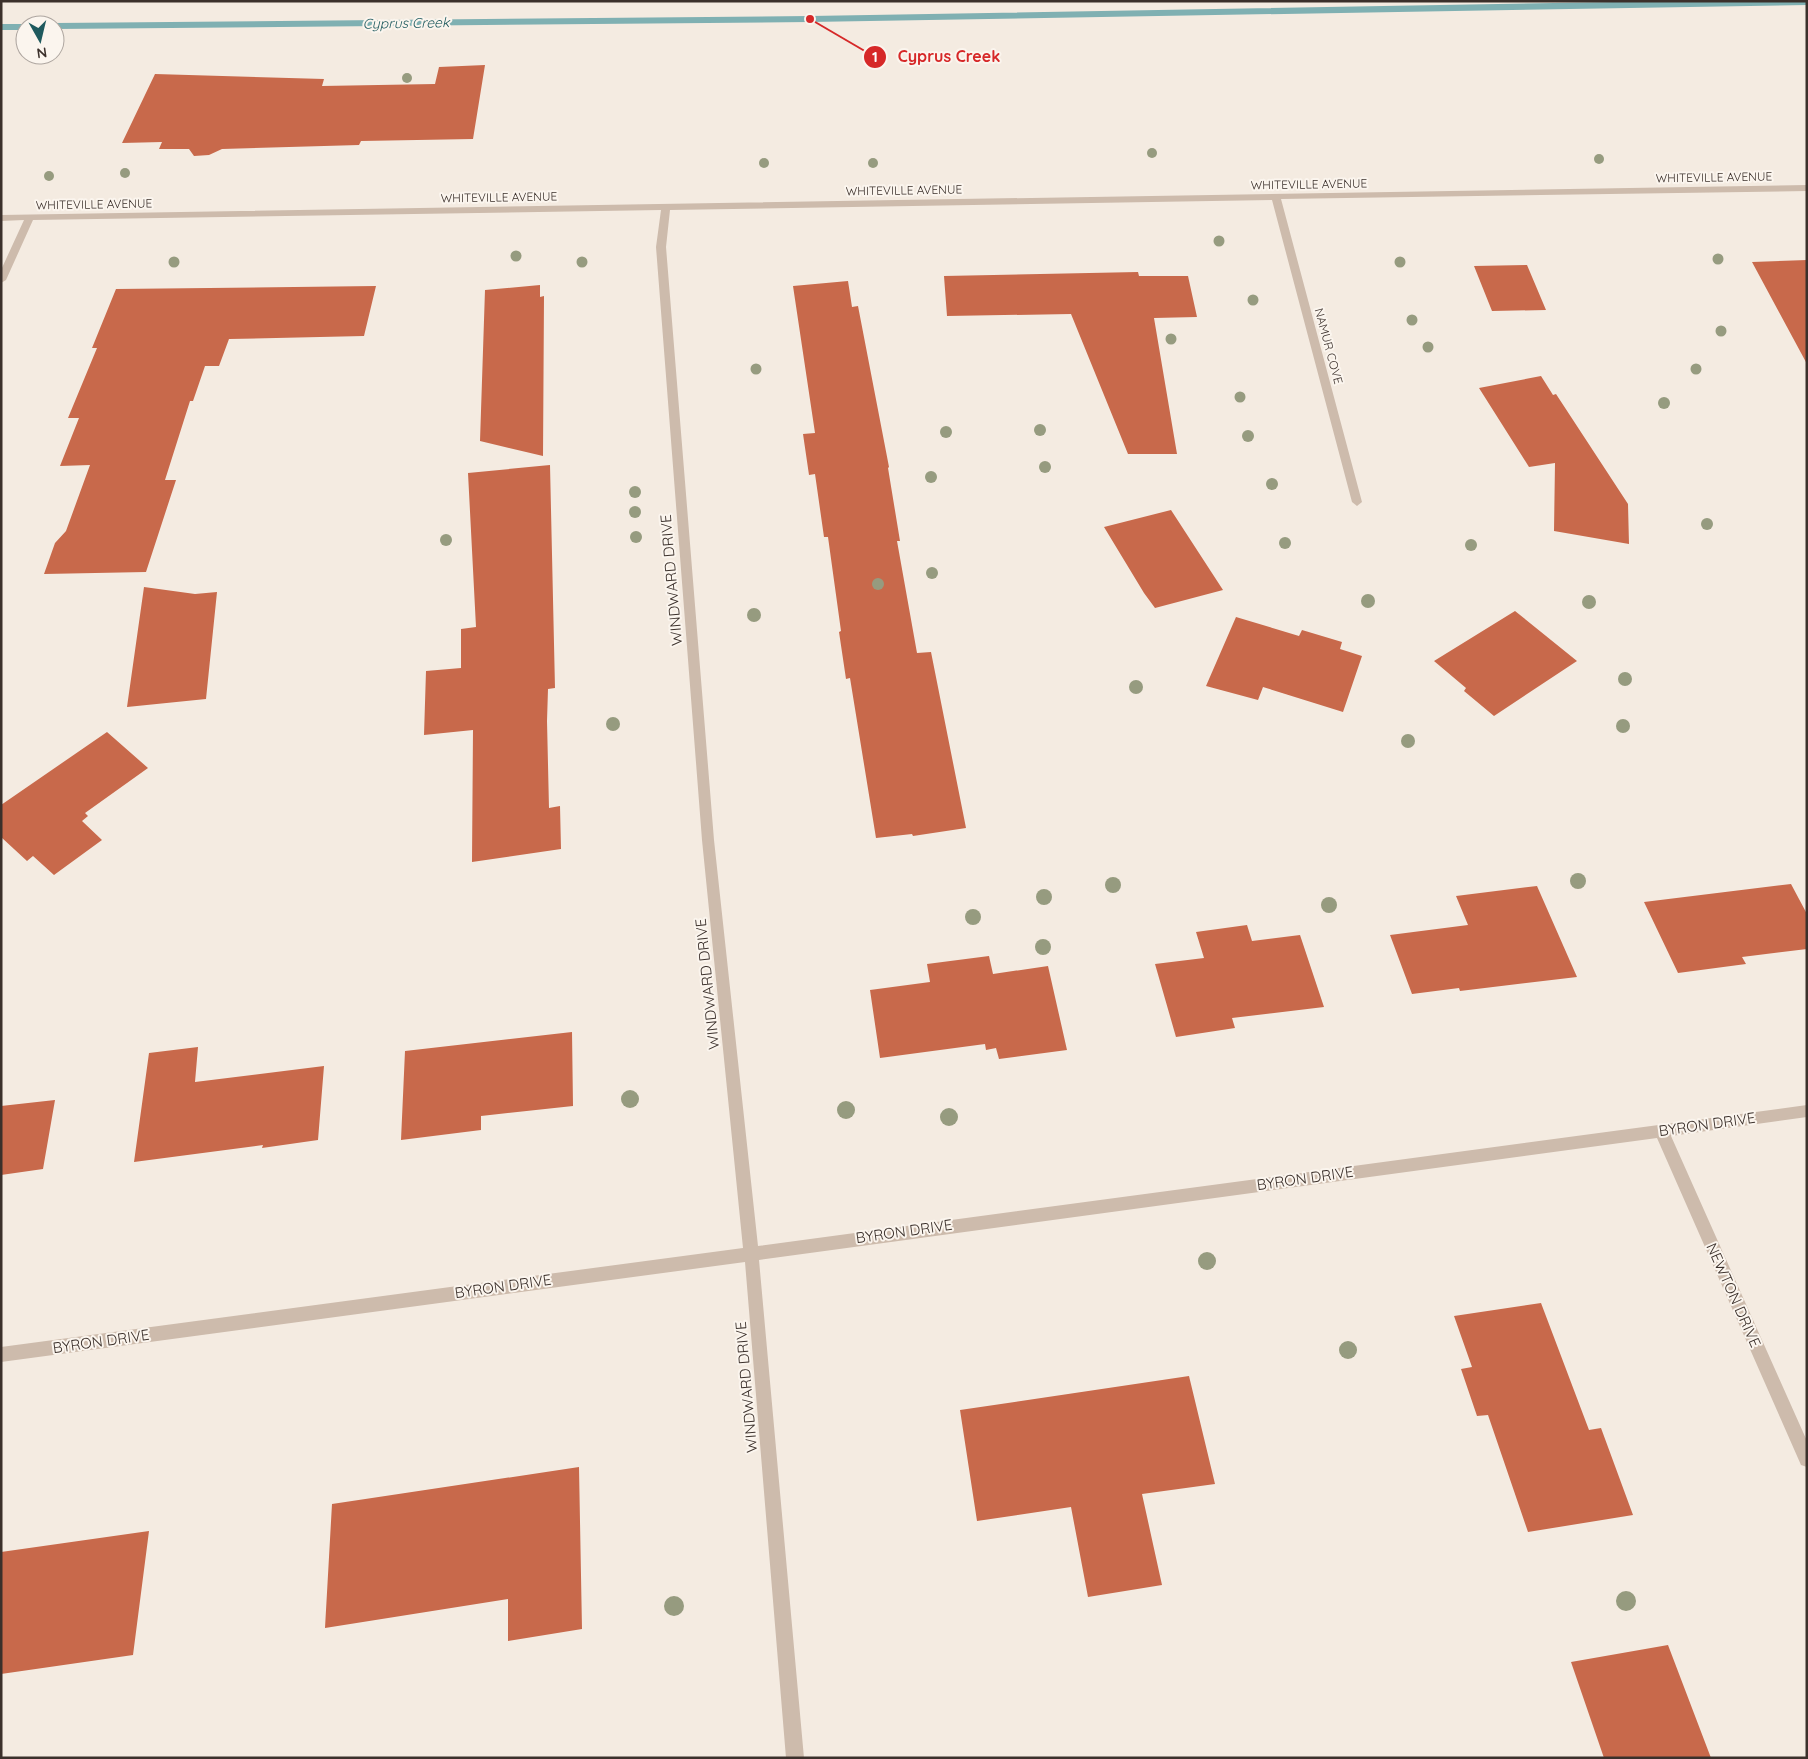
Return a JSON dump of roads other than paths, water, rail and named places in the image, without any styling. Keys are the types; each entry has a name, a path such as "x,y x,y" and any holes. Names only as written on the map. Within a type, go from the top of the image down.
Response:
{"street":[{"name":"WHITEVILLE AVENUE","path":"1,218 1807,188"},
{"name":"NAMUR COVE","path":"1276,197 1356,502"},
{"name":"WINDWARD DRIVE","path":"666,206 661,247 707,821 751,1252 795,1758"},
{"path":"1,280 30,218"},
{"name":"BYRON DRIVE","path":"1,1355 1807,1110"},
{"name":"NEWTON DRIVE","path":"1661,1130 1807,1459"}],"waterway":[{"name":"Cyprus Creek","path":"65,26 810,19 1807,2"},
{"name":"Cyprus Creek","path":"1,27 15,27"}],"place":[{"name":"Cyprus Creek","path":"810,19"}]}
